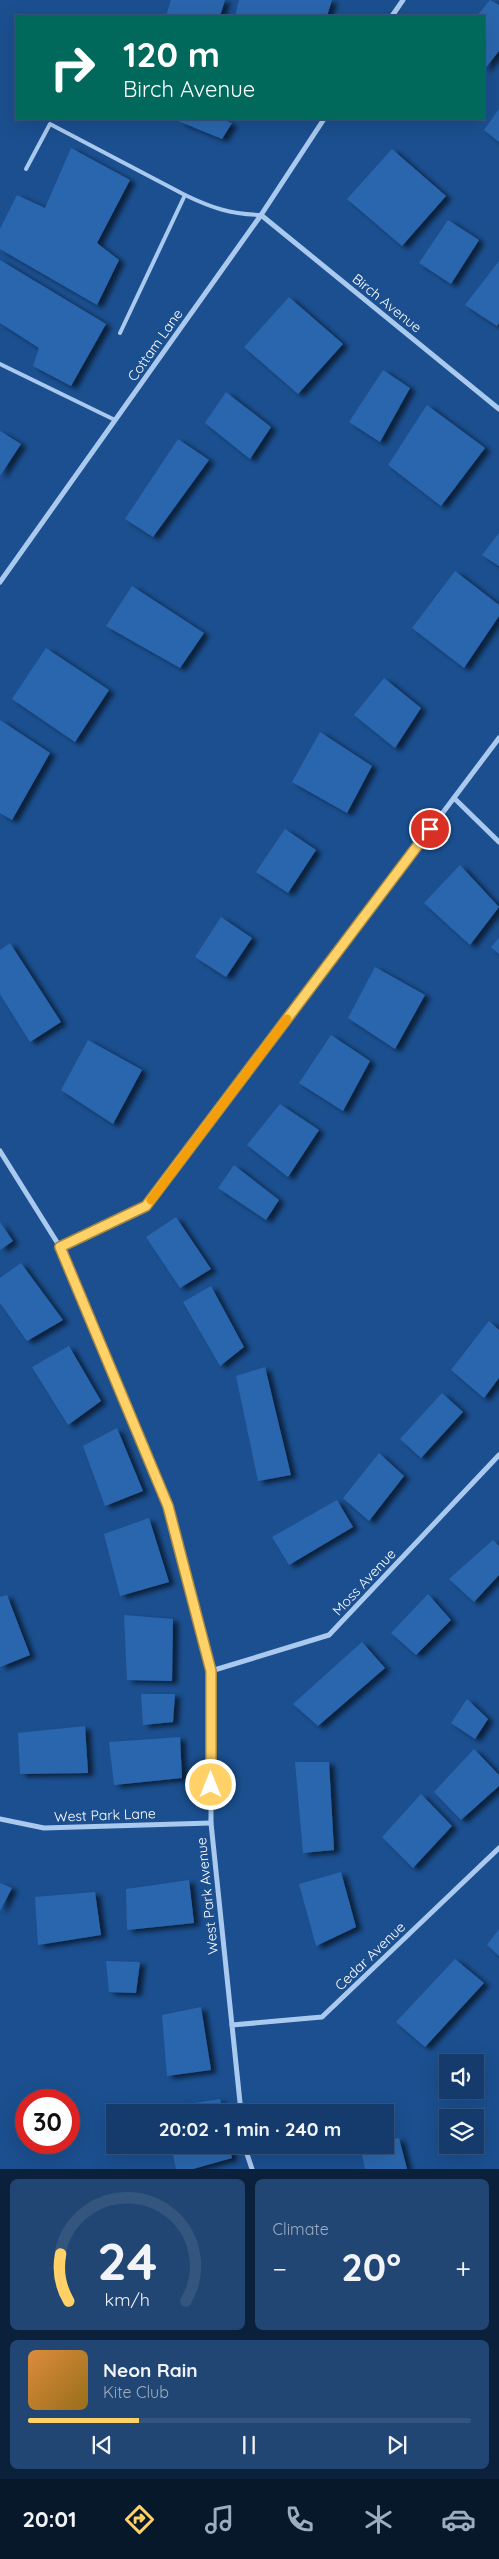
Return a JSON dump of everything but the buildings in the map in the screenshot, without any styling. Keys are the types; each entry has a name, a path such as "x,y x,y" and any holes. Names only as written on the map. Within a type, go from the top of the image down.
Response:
{"street":[{"path":"393,15 403,0"},
{"name":"Cottam Lane","path":"0,582 261,215 323,120"},
{"name":"Birch Avenue","path":"261,215 499,409"},
{"path":"60,1247 146,1206 499,738"},
{"path":"454,798 499,842"},
{"name":"West Park Avenue","path":"0,1151 60,1247 168,1506 211,1671 211,1823 240,2104"},
{"name":"Moss Avenue","path":"211,1671 330,1635 499,1455"},
{"name":"West Park Lane","path":"0,1818 44,1828 211,1823"},
{"name":"Cedar Avenue","path":"232,2025 322,2017 499,1848"},
{"path":"247,2154 252,2169"}],"lane":[{"path":"26,169 50,124 214,209 237,214 261,215"},
{"path":"120,333 185,195"},
{"path":"0,364 115,420"}],"slow traffic":[{"path":"151,1200 287,1019"}],"route":[{"path":"211,1785 211,1671 168,1506 60,1247 146,1206 430,829"}]}
